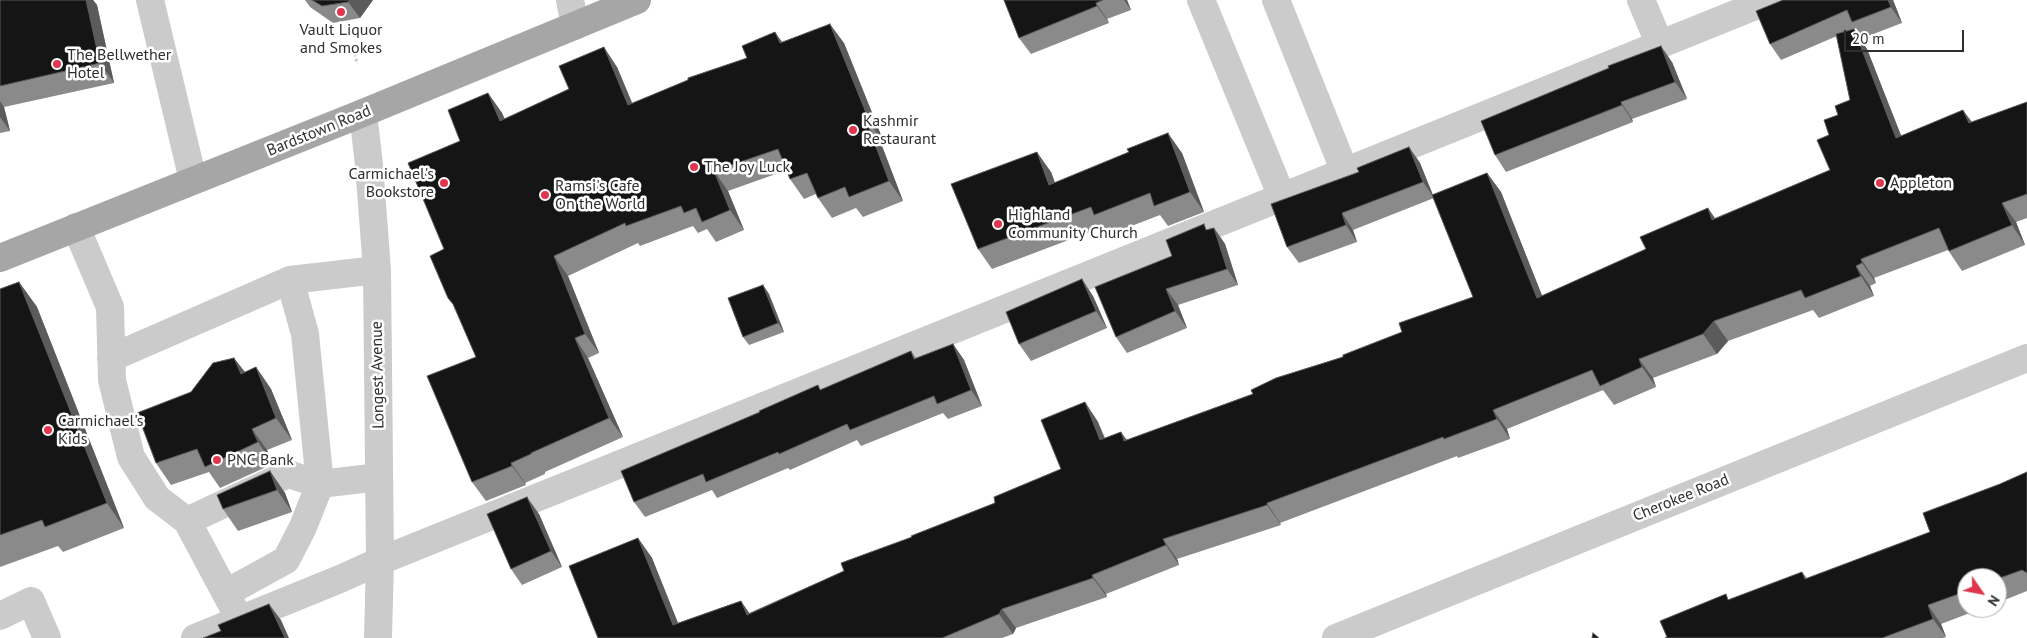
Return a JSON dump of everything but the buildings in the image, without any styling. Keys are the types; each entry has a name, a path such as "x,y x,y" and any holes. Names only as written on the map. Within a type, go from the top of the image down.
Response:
{"main road":[{"name":"Bardstown Road","path":"0,258 362,113 572,13 637,0"}],"street":[{"path":"150,0 193,180"},
{"path":"1202,0 1282,197"},
{"path":"1276,0 1345,172"},
{"path":"1641,0 1660,44"},
{"path":"195,638 380,561 1770,0"},
{"name":"Longest Avenue","path":"362,113 369,165 377,270 380,561 378,638"},
{"path":"76,227 110,307 112,380 131,457 156,498 187,521 240,620"},
{"path":"111,358 290,280 377,270"},
{"path":"226,593 286,560 303,527 320,484 305,334 290,280"},
{"name":"Cherokee Road","path":"1336,638 2027,358"},
{"path":"187,521 288,474 320,484 379,477"},
{"path":"0,616 31,601 47,638"}],"path":[{"path":"355,54 358,64"}],"place":[{"name":"Vault Liquor and Smokes","path":"341,12"},
{"name":"The Bellwether Hotel","path":"57,64"},
{"name":"Kashmir Restaurant","path":"853,130"},
{"name":"The Joy Luck","path":"694,167"},
{"name":"Carmichael's Bookstore","path":"444,183"},
{"name":"Appleton","path":"1880,183"},
{"name":"Ramsi's Cafe On the World","path":"545,195"},
{"name":"Highland Community Church","path":"998,224"},
{"name":"Carmichael's Kids","path":"48,430"},
{"name":"PNC Bank","path":"217,460"}]}
